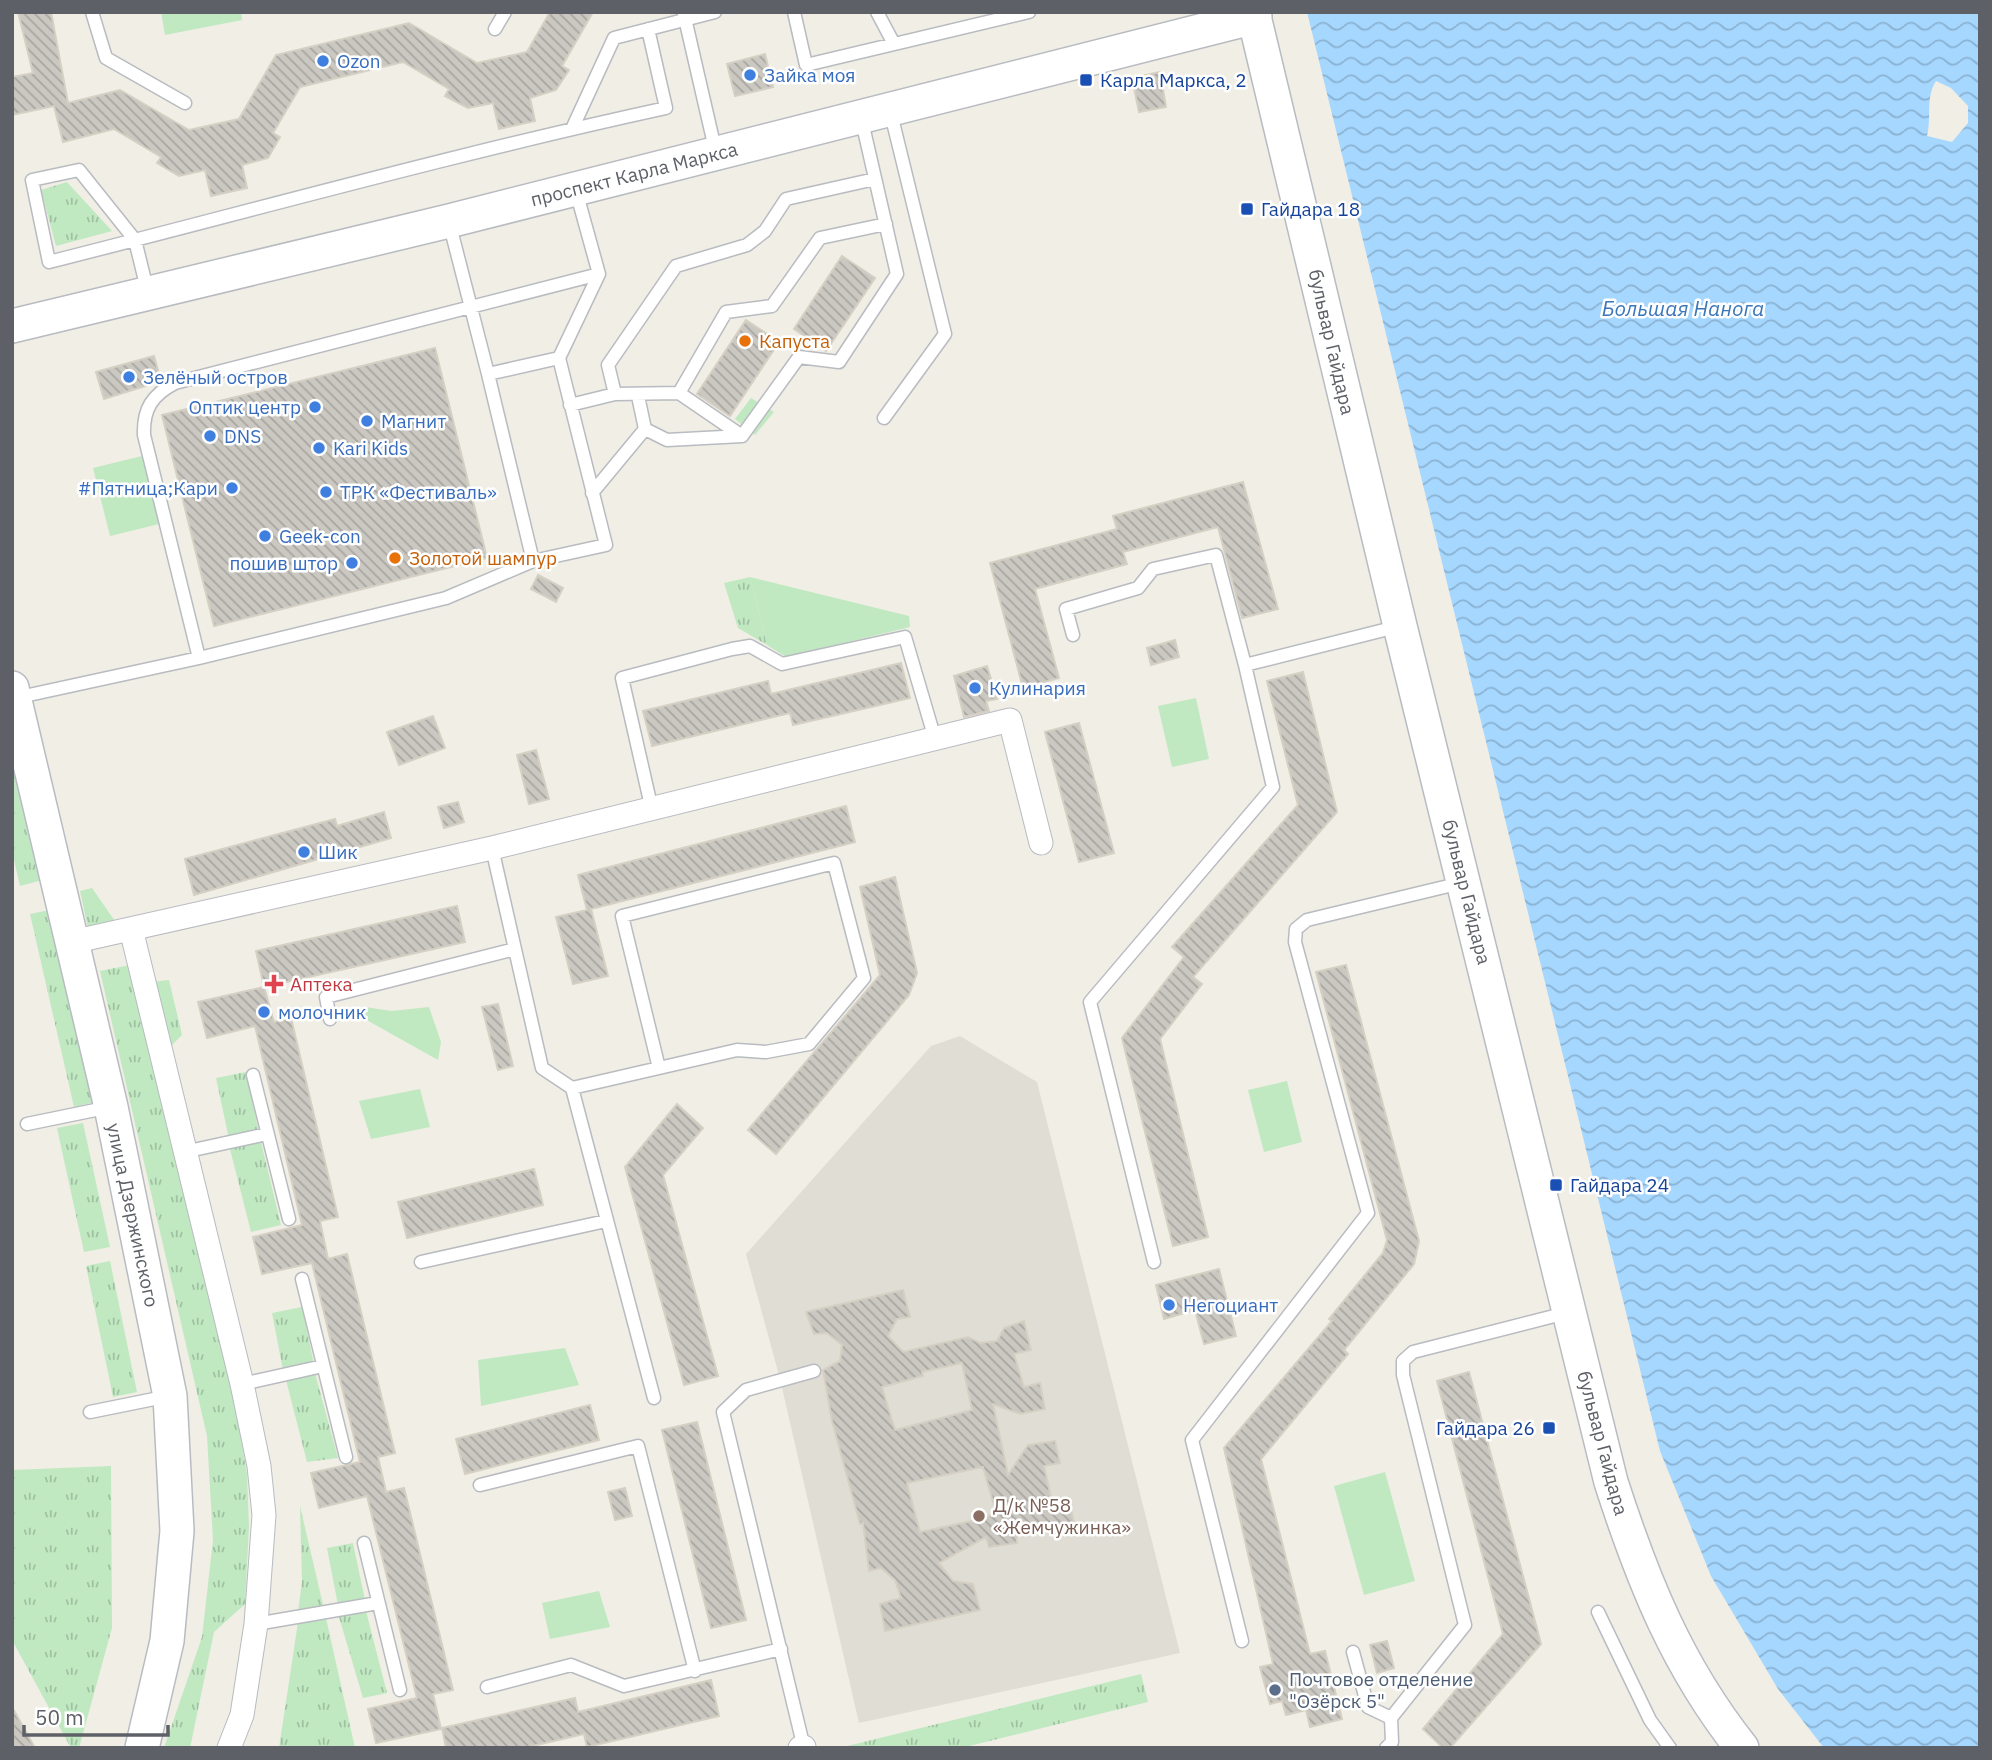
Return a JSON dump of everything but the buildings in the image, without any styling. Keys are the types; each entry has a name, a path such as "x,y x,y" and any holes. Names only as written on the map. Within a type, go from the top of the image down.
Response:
{"street":[{"name":"проспект Карла Маркса","path":"12,326 449,221 1254,15"},
{"name":"бульвар Гайдара","path":"1254,15 1400,626 1611,1482 1633,1552 1692,1680 1742,1748"},
{"name":"улица Дзержинского","path":"13,693 111,1107 170,1395 177,1531 167,1641 142,1748"},
{"path":"72,942 492,848 1010,720 1041,843"},
{"path":"131,929 242,1384 259,1466 264,1515 256,1624 242,1715 229,1748"}],"lane":[{"path":"92,12 106,58 185,103"},
{"path":"495,29 505,12"},
{"path":"572,129 614,38 684,16 715,12"},
{"path":"794,12 806,65 1029,12"},
{"path":"877,12 894,44"},
{"path":"684,16 716,153"},
{"path":"148,294 135,240 79,170 32,180 49,262 135,240 572,129 666,108 648,29"},
{"path":"742,436 799,357 839,362 897,274 876,179 876,113"},
{"path":"876,113 945,334 884,418"},
{"path":"615,394 608,365 676,266 747,245 765,231 786,199 876,179"},
{"path":"13,693 199,657 446,598 533,561 606,545 559,358 599,274 575,189"},
{"path":"449,221 533,561"},
{"path":"679,393 726,312 772,306 820,238 886,224"},
{"path":"199,657 144,435 143,419 148,404 160,390 175,383 599,274"},
{"path":"488,374 559,358"},
{"path":"570,405 615,394 638,396 679,393 742,436"},
{"path":"638,396 645,429"},
{"path":"645,429 667,440 742,436"},
{"path":"592,493 645,429"},
{"path":"1073,635 1066,609 1138,588 1153,569 1216,555 1273,788 1090,1002 1154,1262"},
{"path":"1245,665 1400,626"},
{"path":"652,810 622,678 732,649 750,646 782,664 905,637 936,739"},
{"path":"492,848 541,1068 572,1088 654,1398"},
{"path":"572,1088 659,1068 737,1050 766,1052 809,1044 864,978 834,863 622,916 659,1068"},
{"path":"1242,1641 1192,1440 1367,1213 1294,943 1296,929 1307,920 1465,882"},
{"path":"330,1019 326,997 515,949"},
{"path":"253,1075 289,1219"},
{"path":"27,1124 111,1107"},
{"path":"184,1152 267,1135"},
{"path":"421,1262 606,1221"},
{"path":"302,1279 346,1457"},
{"path":"1386,1748 1392,1742 1391,1718 1465,1625 1403,1375 1404,1361 1413,1352 1570,1312"},
{"path":"242,1384 323,1366"},
{"path":"803,1747 723,1412 746,1390 814,1371"},
{"path":"90,1412 170,1395"},
{"path":"480,1485 638,1446 695,1671"},
{"path":"364,1543 400,1690"},
{"path":"256,1624 378,1603"},
{"path":"1598,1612 1650,1720 1670,1748"},
{"path":"487,1687 571,1665 624,1686 781,1649"},
{"path":"1353,1652 1368,1707 1391,1718"}],"shaded area":[{"name":"Д/к №58 «Жемчужинка»","path":"960,1036 1037,1082 1180,1653 859,1723 780,1379 746,1254 931,1046"}],"green space":[{"path":"161,12 241,12 242,20 165,35"},
{"path":"67,182 112,231 56,246 41,190"},
{"path":"751,398 774,412 755,435 735,419"},
{"path":"142,456 159,524 110,536 93,468"},
{"path":"750,577 767,645 738,628 724,583"},
{"path":"750,577 909,616 910,627 786,657 767,645"},
{"path":"1196,698 1209,759 1172,767 1158,706"},
{"path":"12,747 46,879 20,886 12,851"},
{"path":"92,888 117,924 89,933 80,891"},
{"path":"55,909 99,1101 74,1107 30,914"},
{"path":"130,965 235,1401 247,1475 249,1526 245,1604 214,1632 190,1748 164,1748 202,1637 213,1540 207,1436 100,971"},
{"path":"169,980 182,1035 166,1051 151,982"},
{"path":"365,1007 392,1011 429,1007 441,1042 438,1060 363,1018"},
{"path":"246,1072 259,1133 229,1139 216,1078"},
{"path":"1287,1081 1302,1142 1264,1152 1248,1090"},
{"path":"420,1089 430,1127 371,1139 359,1101"},
{"path":"83,1123 110,1247 84,1252 57,1128"},
{"path":"261,1142 281,1225 251,1232 230,1149"},
{"path":"110,1261 137,1392 113,1397 86,1266"},
{"path":"302,1307 314,1364 283,1370 272,1313"},
{"path":"565,1348 579,1385 481,1406 478,1360"},
{"path":"315,1373 338,1458 307,1462 286,1380"},
{"path":"111,1466 112,1628 79,1748 71,1748 12,1640 12,1470"},
{"path":"1385,1472 1415,1581 1364,1595 1334,1486"},
{"path":"300,1506 324,1609 298,1613 302,1581"},
{"path":"353,1543 365,1600 338,1605 327,1548"},
{"path":"599,1591 610,1627 550,1639 542,1603"},
{"path":"366,1611 387,1693 363,1698 339,1617"},
{"path":"326,1618 355,1748 279,1748 298,1622"},
{"path":"1141,1674 1148,1702 961,1748 843,1747"}],"water":[{"name":"Большая Нанога","path":"1307,12 1980,12 1980,1748 1824,1748 1778,1689 1711,1576 1660,1451","holes":["1936,81 1951,88 1968,106 1968,123 1952,142 1927,136 1933,87"]}],"place":[{"name":"Ozon","path":"323,61"},
{"name":"Зайка моя","path":"750,75"},
{"name":"Карла Маркса, 2","path":"1086,80"},
{"name":"Гайдара 18","path":"1247,209"},
{"name":"Капуста","path":"745,341"},
{"name":"Зелёный остров","path":"129,377"},
{"name":"Оптик центр","path":"315,407"},
{"name":"Магнит","path":"367,421"},
{"name":"DNS","path":"210,436"},
{"name":"Kari Kids","path":"319,448"},
{"name":"#Пятница;Кари","path":"232,488"},
{"name":"ТРК «Фестиваль»","path":"326,492"},
{"name":"Geek-con","path":"265,536"},
{"name":"Золотой шампур","path":"395,558"},
{"name":"пошив штор","path":"352,563"},
{"name":"Кулинария","path":"975,688"},
{"name":"Шик","path":"304,852"},
{"name":"Аптека","path":"274,984"},
{"name":"молочник","path":"264,1012"},
{"name":"Гайдара 24","path":"1556,1185"},
{"name":"Негоциант","path":"1169,1305"},
{"name":"Гайдара 26","path":"1549,1428"},
{"name":"Д/к №58 «Жемчужинка»","path":"979,1516"},
{"name":"Почтовое отделение \"Озёрск 5\"","path":"1275,1690"}]}
